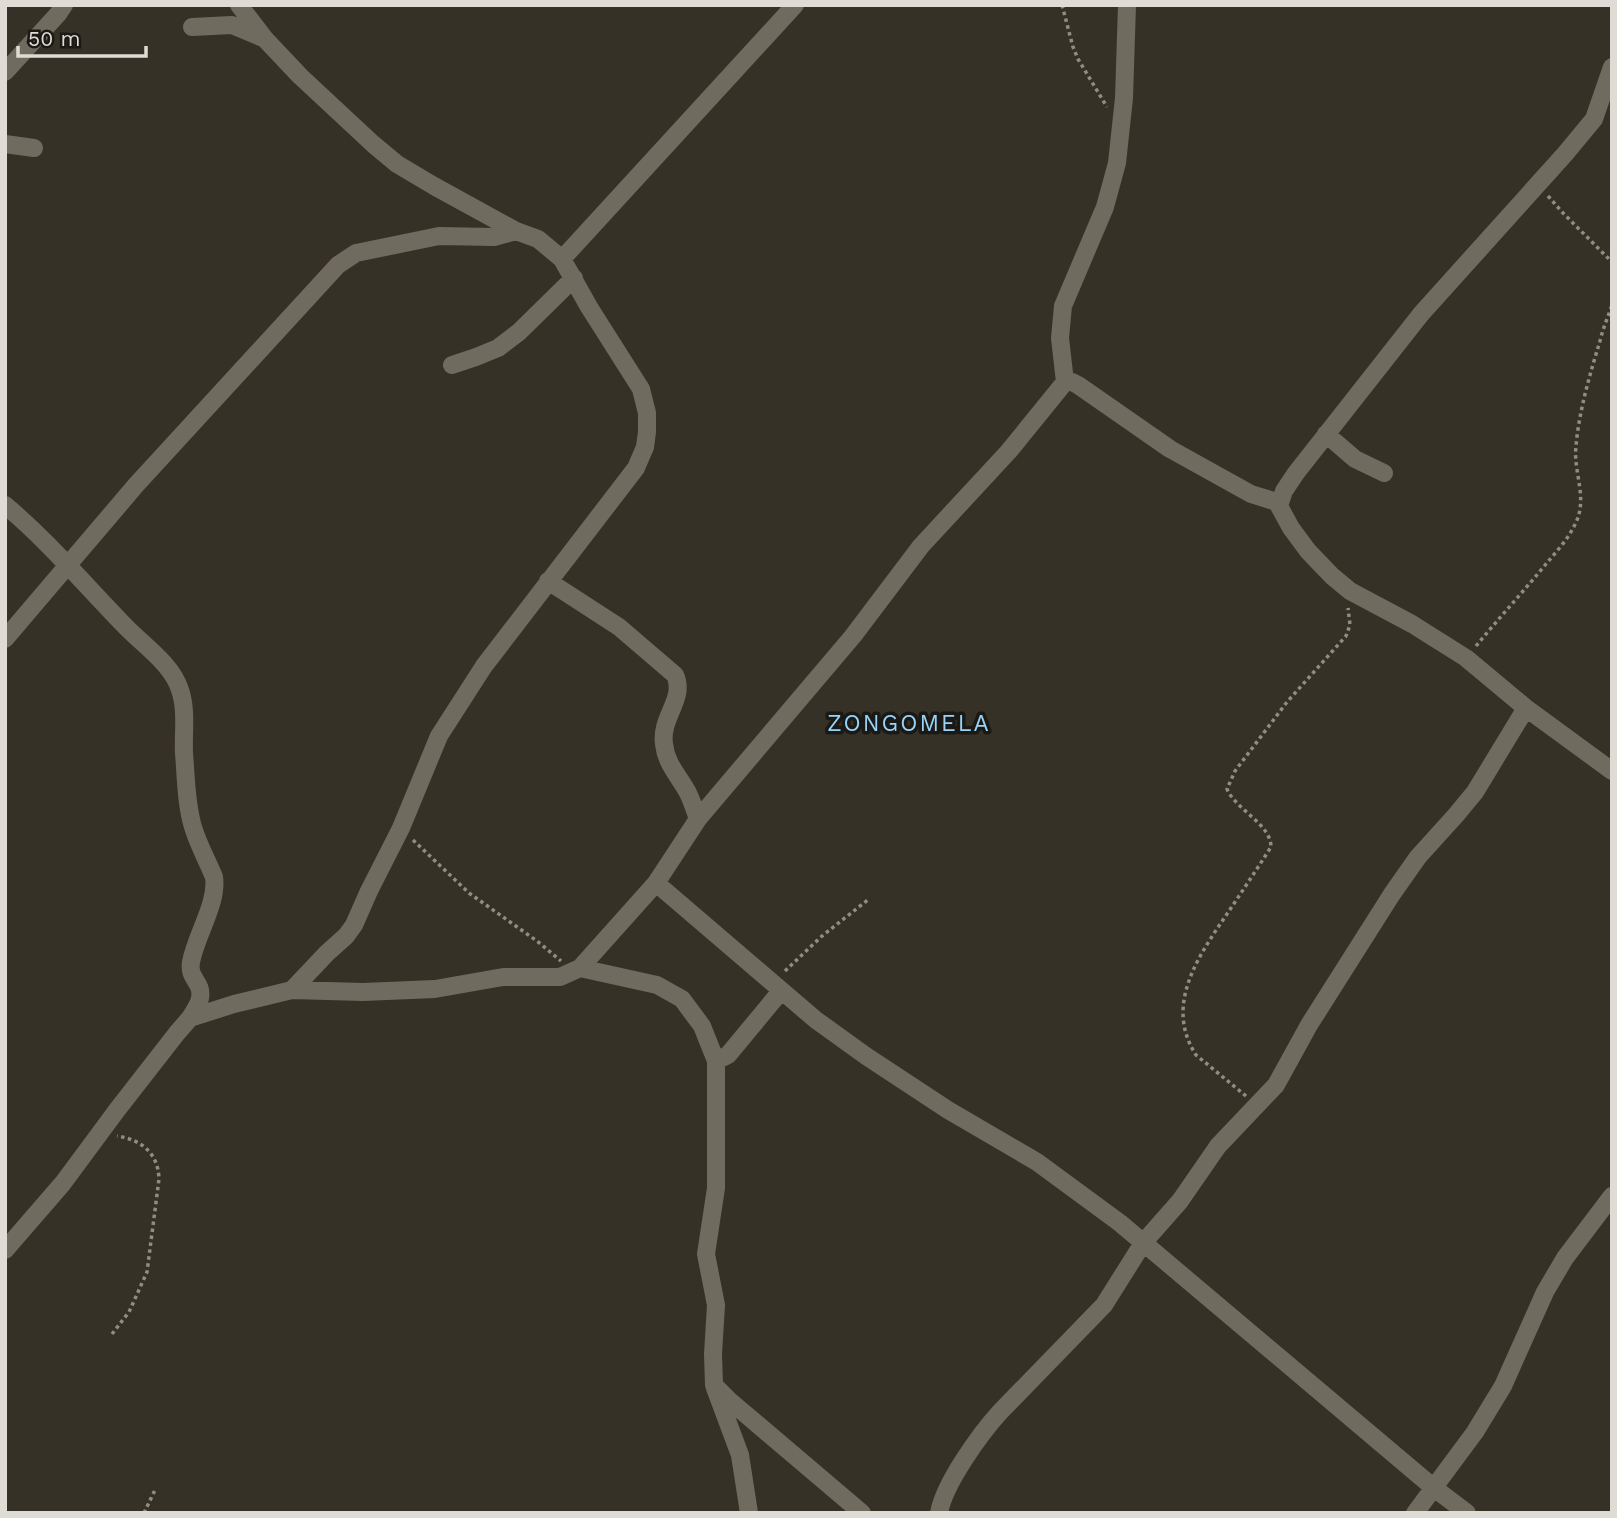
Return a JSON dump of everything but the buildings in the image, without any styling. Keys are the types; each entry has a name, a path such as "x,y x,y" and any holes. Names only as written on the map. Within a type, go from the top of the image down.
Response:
{"street":[{"path":"5,72 64,5"},
{"path":"239,5 265,40 300,76 397,163 434,186 538,239 562,259 641,389 647,413 648,432 636,468 484,666 439,736 401,828 350,932 292,990"},
{"path":"562,259 795,5"},
{"path":"577,970 656,883 698,819 853,636 921,546 1009,451 1065,382 1060,338 1063,306 1105,206 1117,163 1124,98 1127,5"},
{"path":"192,27 232,25 265,40"},
{"path":"1594,119 1612,67"},
{"path":"1612,104 1594,119 1421,314 1296,473 1284,491 1280,503 1280,509 1291,528 1308,551 1340,583 1466,658 1525,708 1612,771"},
{"path":"5,144 34,148"},
{"path":"5,639 145,475 338,265 356,253 439,236 494,237 516,230"},
{"path":"452,365 498,348 519,332 574,278"},
{"path":"1065,382 1078,385 1170,449 1251,494 1280,503"},
{"path":"1326,435 1355,458 1384,473"},
{"path":"5,505 68,565 177,681 184,705 185,761 191,818 215,884 191,960 190,972 199,985 200,995 190,1018 63,1183 5,1250"},
{"path":"548,581 618,627 676,675 678,690 665,723 663,742 669,764 689,794 698,819"},
{"path":"939,1513 949,1487 984,1430 1104,1305 1143,1243 1180,1201 1218,1146 1279,1081 1309,1025 1397,886 1418,857 1475,792 1525,708"},
{"path":"656,883 816,1020 948,1110 1037,1162 1120,1223 1467,1513"},
{"path":"190,1018 292,990 363,992 435,989 503,977 555,977 577,970 657,985 682,999 702,1026 716,1060 716,1188 706,1254 716,1305 714,1385 740,1455 749,1513"},
{"path":"716,1060 727,1055 777,987"},
{"path":"1415,1513 1475,1432 1503,1386 1545,1292 1565,1258 1612,1196"},
{"path":"714,1385 862,1513"}],"path":[{"path":"1062,5 1078,59 1121,129"},
{"path":"1538,183 1563,213 1612,262"},
{"path":"1466,658 1550,559 1576,523 1580,488 1575,447 1600,338 1612,305"},
{"path":"1258,1105 1196,1055 1190,1046 1185,1031 1183,1007 1186,984 1199,955 1271,847 1271,841 1262,827 1229,795 1229,783 1235,771 1287,702 1346,636 1350,616 1340,583"},
{"path":"401,828 463,888 577,970"},
{"path":"777,987 822,936 869,899"},
{"path":"98,1136 121,1136 131,1140 152,1152 159,1167 148,1272 131,1308 112,1334"},
{"path":"144,1513 155,1490"}],"district":[{"name":"ZONGOMELA","path":"909,723"}]}
